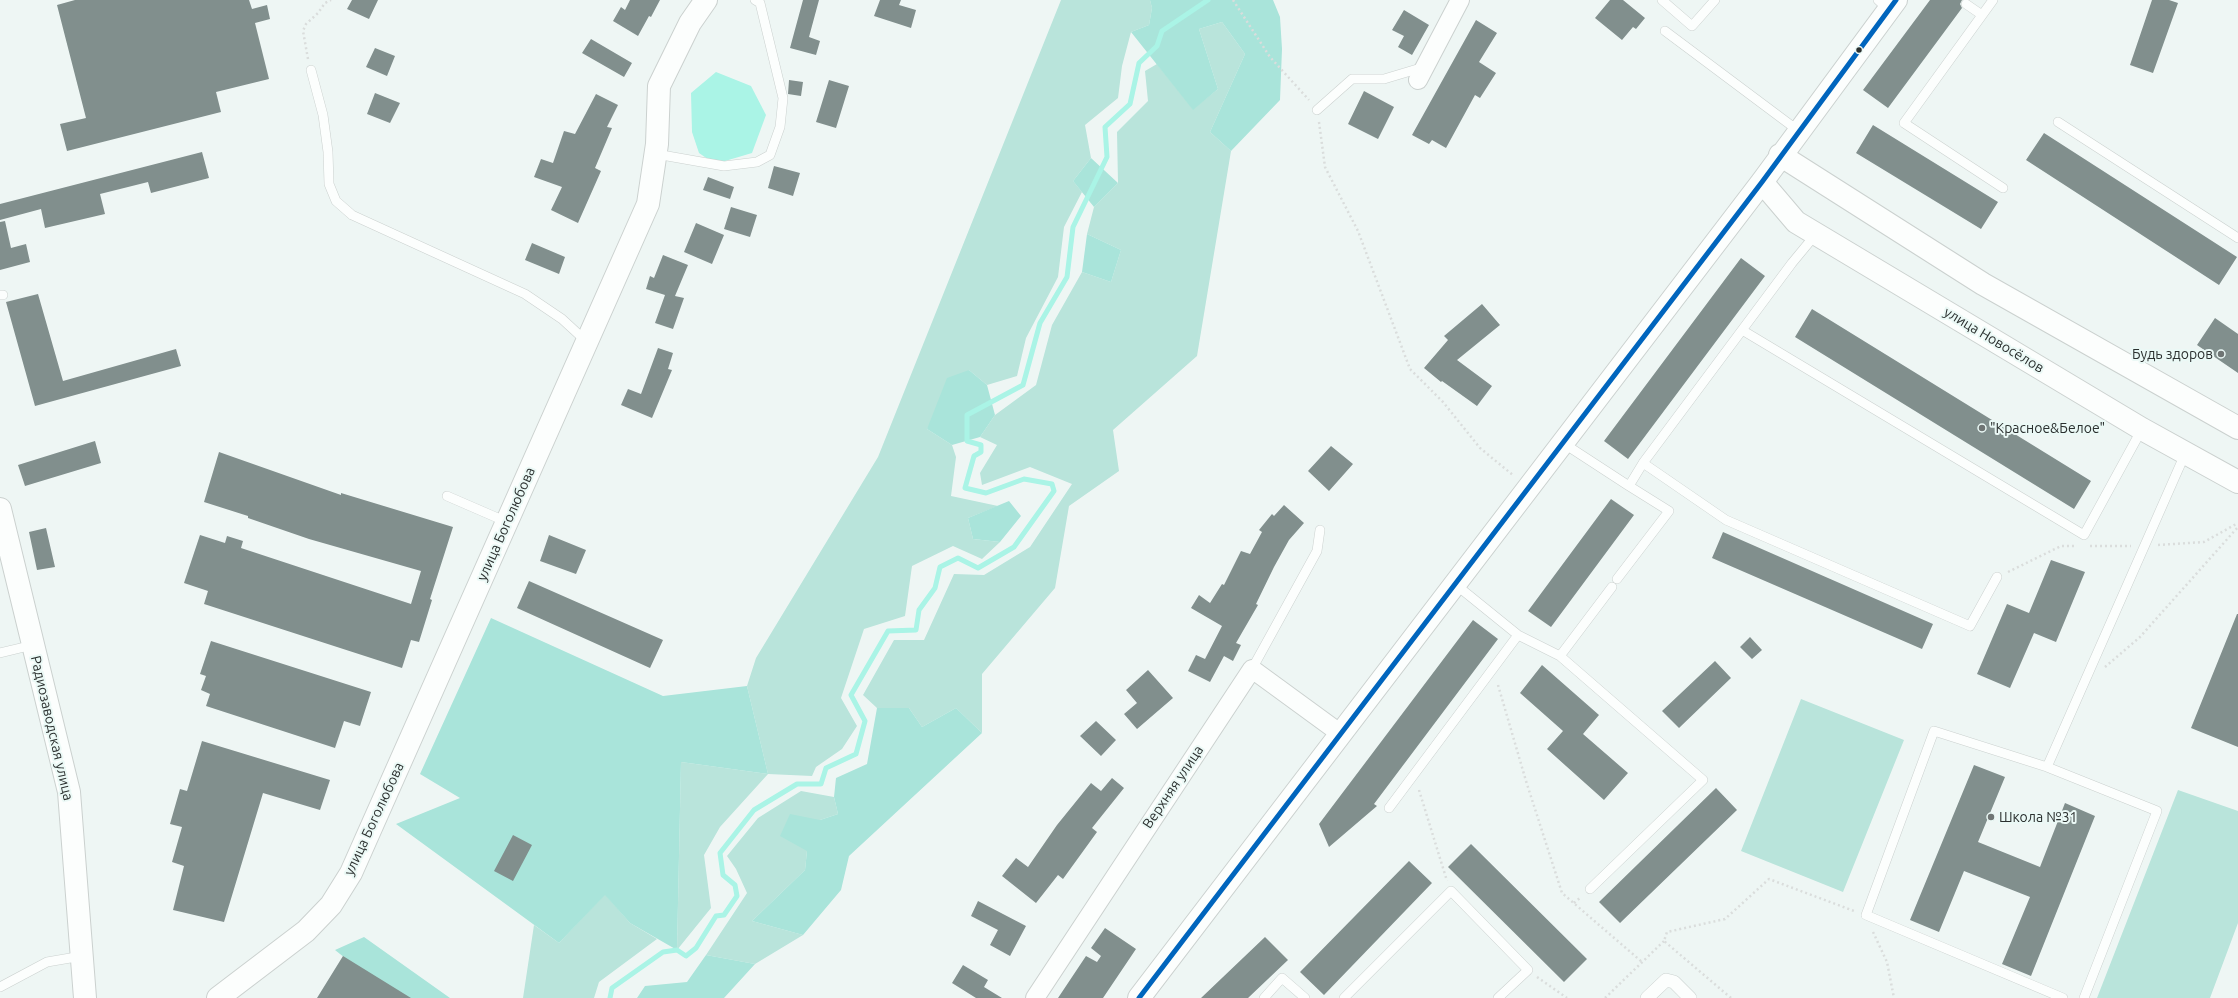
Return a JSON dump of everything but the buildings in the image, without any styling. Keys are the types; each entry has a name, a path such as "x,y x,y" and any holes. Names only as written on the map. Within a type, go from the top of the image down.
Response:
{"street":[{"name":"улица Боголюбова","path":"218,998 306,931 331,905 351,872 648,204 656,154 659,86 690,23 706,0"},
{"path":"1422,73 1460,0"},
{"path":"1139,998 1762,182 1780,155 1800,132 1888,3"},
{"path":"1780,155 1983,284 2238,428"},
{"name":"улица Новосёлов","path":"1762,182 1796,222 2142,429 2238,482"},
{"name":"Радиозаводская улица","path":"0,509 69,792 82,956 89,996"},
{"path":"1252,669 1340,734"},
{"name":"Верхняя улица","path":"1035,998 1252,669"},
{"path":"1647,998 1666,980 1674,982 1690,998"}],"lane":[{"path":"656,154 724,166 757,162 770,155 780,127 783,98 760,3 755,0"},
{"path":"1662,0 1692,26 1715,0"},
{"path":"1994,0 1904,123 2003,188"},
{"path":"1966,4 1982,15"},
{"path":"1665,30 1800,132"},
{"path":"311,70 323,115 328,152 329,184 336,201 352,215 525,294 562,319 587,342"},
{"path":"1317,110 1352,79 1384,79 1422,73"},
{"path":"2058,122 2237,235"},
{"path":"1629,486 1643,463 1742,330 1792,263 1817,234"},
{"path":"1742,330 2084,535 2142,429"},
{"path":"1560,656 1669,512 1562,443"},
{"path":"2047,767 2185,454"},
{"path":"1643,463 1726,520 1970,626 1997,578"},
{"path":"448,496 507,522"},
{"path":"1252,669 1317,551 1320,530"},
{"path":"1455,584 1518,635 1560,656 1703,780 1590,890"},
{"path":"1389,808 1518,635"},
{"path":"0,652 33,644"},
{"path":"2063,998 1866,915 1934,731 2047,767 2157,811 2084,998"},
{"path":"1344,998 1451,891 1528,970 1498,998"},
{"path":"0,987 47,962 82,956"},
{"path":"1264,998 1282,978 1305,998"}],"path":[{"path":"311,70 304,46 303,31 306,24 318,13 325,3 331,0"},
{"path":"1233,0 1270,57 1317,110 1325,167 1358,232 1410,369 1443,402 1480,448 1529,488"},
{"path":"1997,578 2061,546 2144,546 2204,542 2238,523"},
{"path":"2082,687 2140,637 2238,527"},
{"path":"1493,668 1526,781 1562,893 1642,962"},
{"path":"1414,774 1451,891"},
{"path":"1605,998 1664,941 1667,932 1725,919 1770,880 1866,915 1887,962 1894,998"},
{"path":"1664,941 1731,998"},
{"path":"1528,970 1567,998"}],"shaded area":[{"path":"1061,0 1150,0 1152,8 1149,25 1131,32 1122,66 1118,98 1085,125 1091,158 1073,181 1082,192 1064,227 1058,277 1026,338 1017,376 987,385 969,370 927,429 952,445 956,457 951,496 998,506 968,518 973,539 1000,542 982,559 953,546 912,566 905,616 864,629 841,698 857,726 842,749 816,767 812,776 768,774 747,686 756,658 878,457"},
{"path":"1150,0 1273,0 1280,17 1282,49 1280,100 1231,151 1210,132 1245,54 1222,22 1199,29 1218,89 1193,110 1131,32 1149,25 1152,8"},
{"path":"1222,22 1245,54 1210,132 1231,151 1197,356 1113,430 1119,471 1069,506 1055,588 982,674 982,733 956,708 922,727 909,708 877,708 863,695 894,640 924,640 954,574 984,575 1030,547 1072,484 1030,467 982,485 980,473 997,445 980,437 995,415 1036,385 1052,325 1082,272 1111,282 1121,250 1087,234 1094,207 1118,183 1117,132 1148,101 1145,71 1157,64 1193,109 1218,89 1199,29"},
{"path":"716,72 751,86 766,115 752,153 715,164 699,153 692,132 691,93"},
{"path":"1091,158 1118,183 1094,207 1073,181"},
{"path":"1087,234 1121,250 1111,282 1082,272"},
{"path":"969,370 987,385 995,415 980,437 952,445 927,429 947,378"},
{"path":"1009,501 1021,516 1000,542 973,539 968,518"},
{"path":"491,618 663,696 747,686 768,774 681,762 677,950 630,923 605,895 559,943 396,824 460,798 420,774"},
{"path":"1801,699 1904,740 1843,892 1741,851"},
{"path":"877,708 909,708 922,727 956,708 982,733 849,856 841,890 803,935 752,921 805,870 807,851 780,836 790,814 820,820 838,814 834,797 836,778 867,764"},
{"path":"681,762 768,774 720,827 704,855 711,908 677,950"},
{"path":"2178,790 2238,811 2238,923 2210,998 2097,998"},
{"path":"801,791 834,797 838,814 820,820 807,851 805,870 752,921 803,935 755,964 706,955 747,893 736,869 727,856 758,818"},
{"path":"605,894 630,923 657,939 599,982 594,998 523,998 534,925 559,943"},
{"path":"364,937 450,998 395,998 335,950"},
{"path":"706,955 755,964 724,998 637,998 645,986 687,982"}],"waterway":[{"path":"610,998 612,988 663,952 677,950 686,956 696,948 716,916 724,915 737,896 735,885 723,875 720,853 754,810 797,784 821,784 826,768 856,754 865,721 851,695 888,631 916,630 919,610 935,588 940,567 958,558 978,568 1014,547 1054,491 1052,484 1024,479 986,493 965,488 974,456 981,452 981,445 967,441 967,415 1023,385 1040,323 1067,277 1073,227 1107,157 1105,127 1130,104 1139,63 1157,46 1162,31 1208,0"}],"transit line":[{"path":"1139,998 1762,182 1896,0"}],"place":[{"name":"Будь здоров","path":"2221,354"},
{"name":"\"Красное&Белое\"","path":"1982,428"},
{"name":"Школа №31","path":"1991,817"}]}
